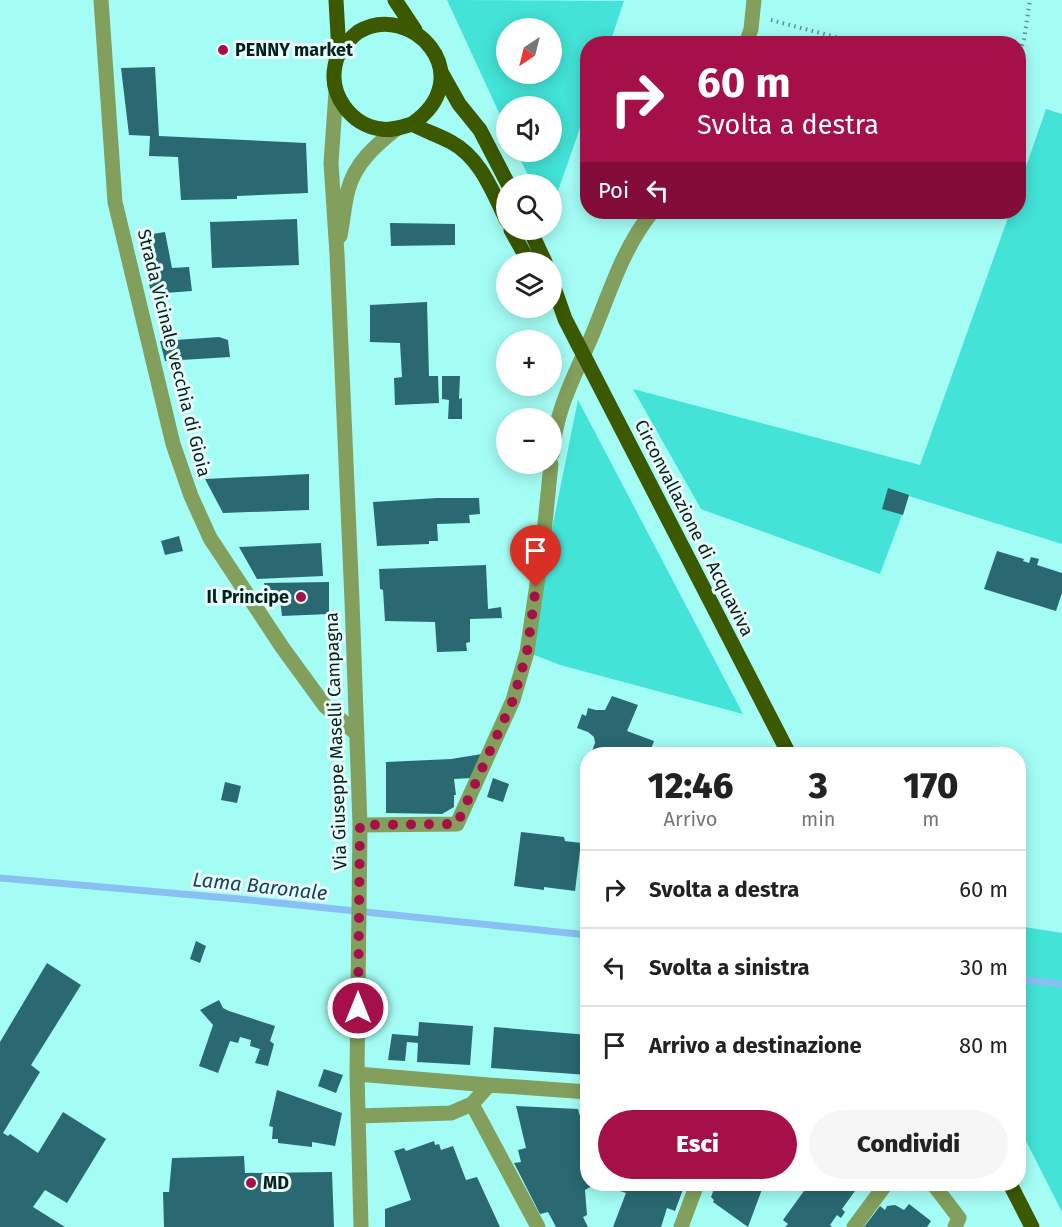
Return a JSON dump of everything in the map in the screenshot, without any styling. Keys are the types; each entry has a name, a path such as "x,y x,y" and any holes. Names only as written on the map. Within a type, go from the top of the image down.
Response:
{"main road":[{"path":"336,0 339,53"},
{"path":"395,0 415,30 428,41 437,56 441,72 459,104 480,130 503,174"},
{"path":"415,30 398,24 381,23 363,28 349,39 339,53 335,66 336,92 343,106 360,121 381,129 396,129 412,124 425,115 435,102 440,88 441,72"},
{"path":"412,124 464,151 478,167 496,198"},
{"path":"562,310 565,319"},
{"path":"562,315 565,319"},
{"name":"Circonvallazione di Acquaviva","path":"565,319 785,747"},
{"path":"1014,1191 1032,1227"}],"street":[{"name":"Strada Vicinale vecchia di Gioia","path":"101,0 115,202 173,444 191,496 210,538 282,647 324,706 357,734"},
{"path":"749,36 753,8"},
{"path":"336,92 331,163 337,254"},
{"path":"337,254 348,190 355,171 367,154 396,129"},
{"path":"561,408 566,392 629,243 647,219"},
{"name":"Via Giuseppe Maselli Campagna","path":"337,254 360,825 357,1074 361,1227"},
{"path":"360,825 457,824 513,700 527,652 543,543 550,474"},
{"path":"357,1074 580,1091"},
{"path":"358,1116 451,1113 472,1104 489,1085"},
{"path":"472,1104 538,1227"},
{"path":"681,1227 694,1191"},
{"path":"854,1227 881,1191"},
{"path":"937,1191 957,1222"}],"path":[{"path":"1024,36 1030,0"},
{"path":"753,8 838,36"}],"shaded area":[{"path":"447,0 624,1 612,36 580,36 580,128 562,179 562,174 527,174 522,162 562,162 562,96 496,96 496,106"},
{"path":"1046,109 1062,114 1062,544 909,496 880,574 701,509 633,389 920,465 1008,219 1026,219 1026,167"},
{"path":"578,400 743,714 560,665 527,652"},
{"path":"1026,927 1062,933 1062,1212 1026,1141"}],"building":[{"path":"155,67 159,136 306,143 308,193 237,196 237,199 181,200 178,157 149,156 150,136 129,135 121,68"},
{"path":"297,219 299,265 212,268 210,222"},
{"path":"390,223 455,224 455,245 391,246"},
{"path":"165,232 172,268 189,267 192,291 151,294 140,236"},
{"path":"427,302 429,376 438,376 439,403 395,405 394,378 402,377 400,343 370,342 370,305"},
{"path":"219,337 228,340 230,357 165,361 160,341"},
{"path":"442,376 460,376 459,399 462,398 462,419 448,419 449,400 442,399"},
{"path":"309,474 309,510 223,513 205,479"},
{"path":"888,488 909,495 903,515 882,509"},
{"path":"479,498 480,514 469,515 470,523 437,524 438,541 429,541 429,544 377,546 373,502"},
{"path":"179,536 183,551 165,555 161,541"},
{"path":"321,543 323,576 257,579 239,547"},
{"path":"997,551 1024,559 1023,561 1029,563 1031,557 1039,559 1037,565 1062,573 1062,593 1056,611 984,589"},
{"path":"486,565 488,609 501,607 502,618 470,619 470,642 466,643 467,651 437,652 435,622 385,621 379,569"},
{"path":"329,582 329,614 282,616 280,600 269,599 264,583"},
{"path":"612,696 638,705 627,731 654,741 652,747 594,747 594,737 577,728 582,714 586,716 588,708 605,710"},
{"path":"482,754 472,778 454,779 456,795 454,795 454,807 442,814 386,813 386,762 451,759"},
{"path":"493,778 509,784 503,802 487,797"},
{"path":"225,782 241,786 237,803 221,800"},
{"path":"521,832 564,837 565,841 580,843 575,891 514,886"},
{"path":"196,941 206,946 200,963 190,959"},
{"path":"47,963 81,985 31,1065 40,1072 3,1133 8,1136 10,1134 38,1153 63,1112 106,1139 67,1203 45,1190 33,1207 65,1227 0,1227 0,1042"},
{"path":"219,1000 223,1008 229,1011 275,1026 270,1041 274,1044 268,1066 255,1063 260,1049 250,1046 251,1040 240,1037 238,1043 230,1041 218,1073 199,1066 213,1025 200,1010"},
{"path":"419,1022 473,1026 470,1065 417,1062 418,1043 407,1042 405,1061 388,1060 392,1034 418,1036"},
{"path":"494,1027 580,1034 580,1074 491,1068"},
{"path":"324,1069 343,1075 336,1093 318,1086"},
{"path":"277,1090 342,1113 335,1146 312,1142 312,1147 278,1143 278,1139 272,1139 273,1127 269,1126"},
{"path":"516,1106 578,1109 580,1116 580,1191 585,1191 587,1215 583,1217 588,1227 556,1227 548,1212 540,1214 514,1163 521,1162 518,1150 526,1148"},
{"path":"434,1141 435,1145 439,1144 441,1150 453,1146 466,1180 477,1177 500,1227 385,1227 385,1209 411,1200 394,1151 404,1148 406,1151"},
{"name":"MD","path":"244,1156 245,1173 332,1172 334,1227 164,1227 163,1192 169,1192 172,1158"},
{"path":"620,1191 682,1191 675,1211 667,1208 661,1227 613,1227 626,1193"},
{"path":"713,1191 761,1191 748,1227 713,1202 711,1197"},
{"path":"804,1191 855,1191 842,1209 845,1212 841,1218 837,1215 830,1225 832,1227 785,1227 788,1224 783,1220"},
{"path":"909,1204 931,1221 927,1227 864,1227 880,1206 885,1210 887,1206 895,1205 904,1210"}],"waterway":[{"name":"Lama Baronale","path":"0,878 239,899 580,934"},
{"name":"Lama Baronale","path":"1026,980 1062,984"}],"place":[{"name":"PENNY market","path":"223,50"},
{"name":"Il Principe","path":"301,597"},
{"name":"MD","path":"251,1183"}],"route":[{"path":"358,1008 360,825 457,824 513,700 527,652 536,587"}]}
